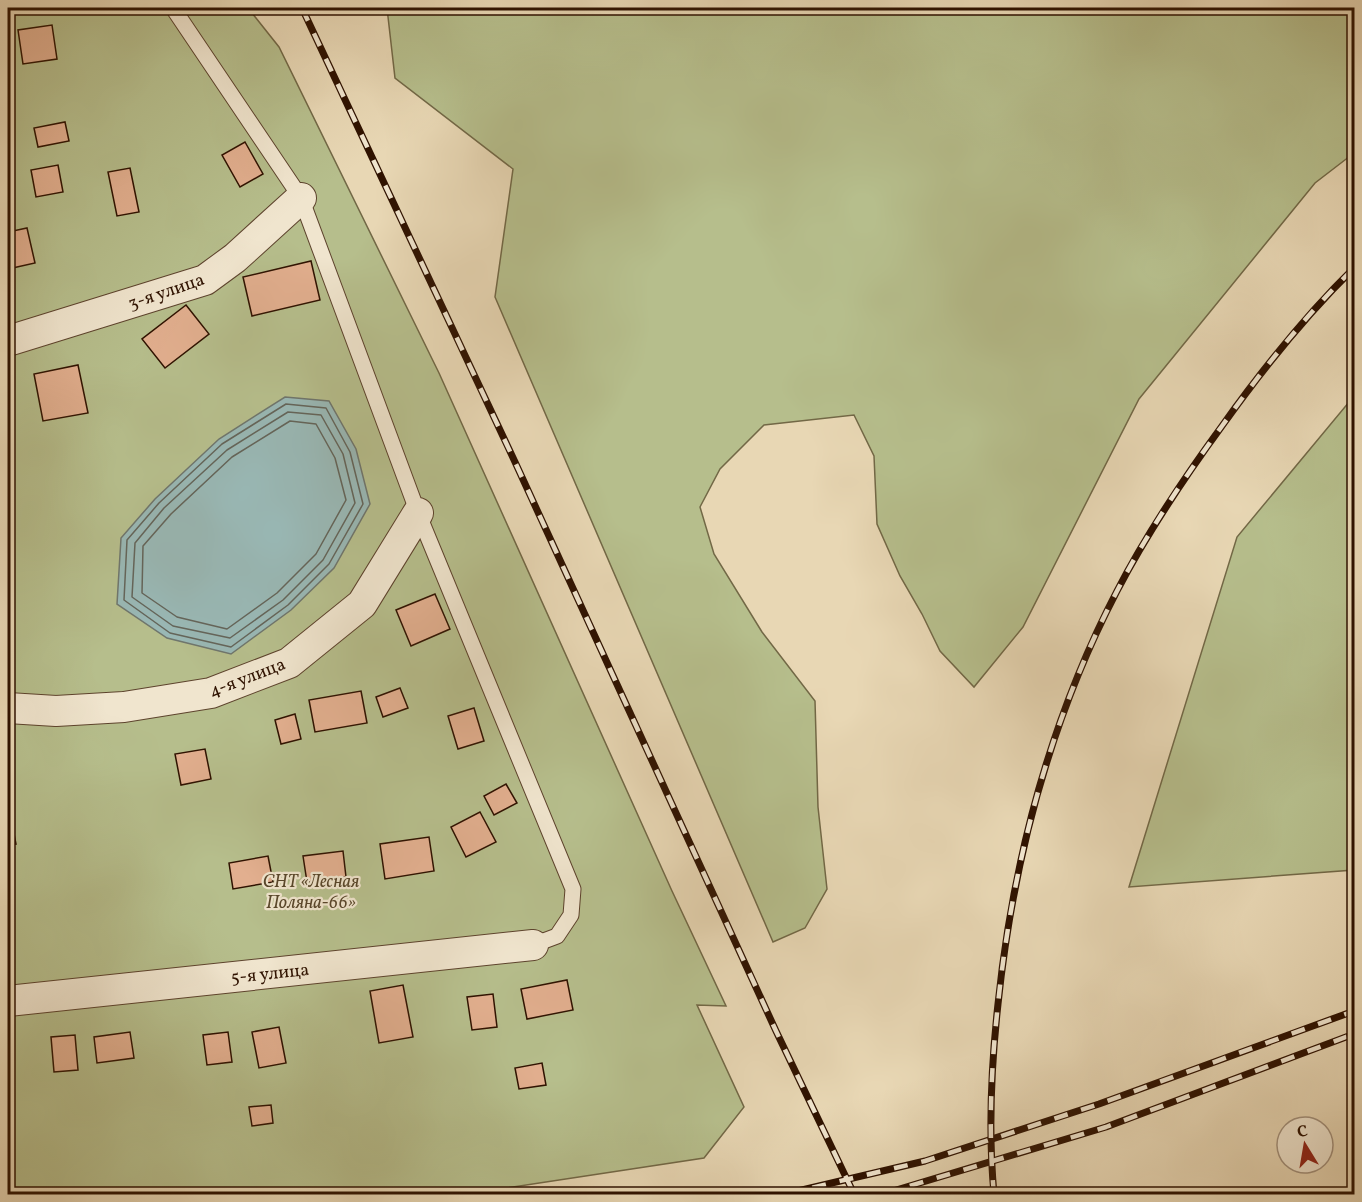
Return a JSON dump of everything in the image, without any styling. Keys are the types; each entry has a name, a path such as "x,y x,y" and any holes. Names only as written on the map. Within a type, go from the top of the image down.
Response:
{"street":[{"name":"3-я улица","path":"8,341 205,280 235,258 301,198"},
{"name":"4-я улица","path":"8,708 56,711 124,707 211,693 288,663 362,604 418,513"},
{"name":"5-я улица","path":"8,1001 533,945"}],"lane":[{"path":"173,8 301,198 418,513 573,889 571,915 557,936 533,945"}],"green space":[{"name":"СНТ «Лесная Поляна-66»","path":"8,8 248,8 279,47 439,373 726,1006 697,1005 744,1107 704,1158 467,1194 8,1194"},
{"path":"387,8 1354,8 1354,153 1315,183 1139,399 1023,627 974,687 940,651 900,576 877,524 874,456 854,415 764,425 720,469 700,507 714,554 762,632 815,701 818,807 827,889 805,928 773,942 495,297 513,169 395,78"},
{"path":"1354,396 1354,870 1129,887 1237,537"}],"water":[{"path":"285,397 329,401 356,449 370,504 334,568 291,610 231,654 167,638 117,604 121,538 155,499 219,439"}],"building":[{"path":"52,25 57,59 23,64 18,30"},
{"path":"65,122 69,141 38,147 34,128"},
{"path":"245,142 263,174 240,187 222,155"},
{"path":"58,165 63,192 36,197 31,170"},
{"path":"130,168 139,212 117,216 108,172"},
{"path":"27,228 35,263 8,269 8,232"},
{"path":"311,261 320,300 252,316 243,277"},
{"path":"186,305 209,334 165,368 142,339"},
{"path":"78,365 88,413 43,421 34,374"},
{"path":"435,594 450,629 411,646 396,610"},
{"path":"400,688 408,708 383,717 376,697"},
{"path":"361,691 367,723 315,732 309,700"},
{"path":"474,708 484,741 458,749 448,716"},
{"path":"295,714 301,739 281,744 275,720"},
{"path":"205,749 211,779 181,785 175,754"},
{"path":"506,784 517,803 494,815 484,796"},
{"path":"480,812 496,842 466,857 451,827"},
{"path":"10,813 16,844 8,845 8,814"},
{"path":"429,837 434,871 385,879 380,844"},
{"path":"343,851 346,877 307,882 303,856"},
{"path":"268,856 273,882 233,889 229,863"},
{"path":"567,980 573,1010 527,1019 521,989"},
{"path":"403,985 413,1037 379,1043 370,991"},
{"path":"493,994 497,1027 472,1030 467,997"},
{"path":"279,1027 286,1063 259,1068 252,1032"},
{"path":"130,1032 134,1058 97,1063 94,1037"},
{"path":"228,1032 232,1062 207,1065 203,1035"},
{"path":"75,1035 78,1070 54,1072 51,1037"},
{"path":"542,1063 546,1085 519,1089 515,1068"},
{"path":"271,1105 273,1123 252,1126 249,1107"}],"railway":[{"path":"302,8 515,462 776,1031 854,1194"},
{"path":"994,1194 991,1147 992,1076 1005,950 1025,844 1038,792 1072,690 1117,591 1153,527 1180,486 1268,364 1318,305 1354,268"},
{"path":"785,1194 925,1161 1099,1104 1354,1011"},
{"path":"883,1194 1106,1127 1354,1034"}]}
